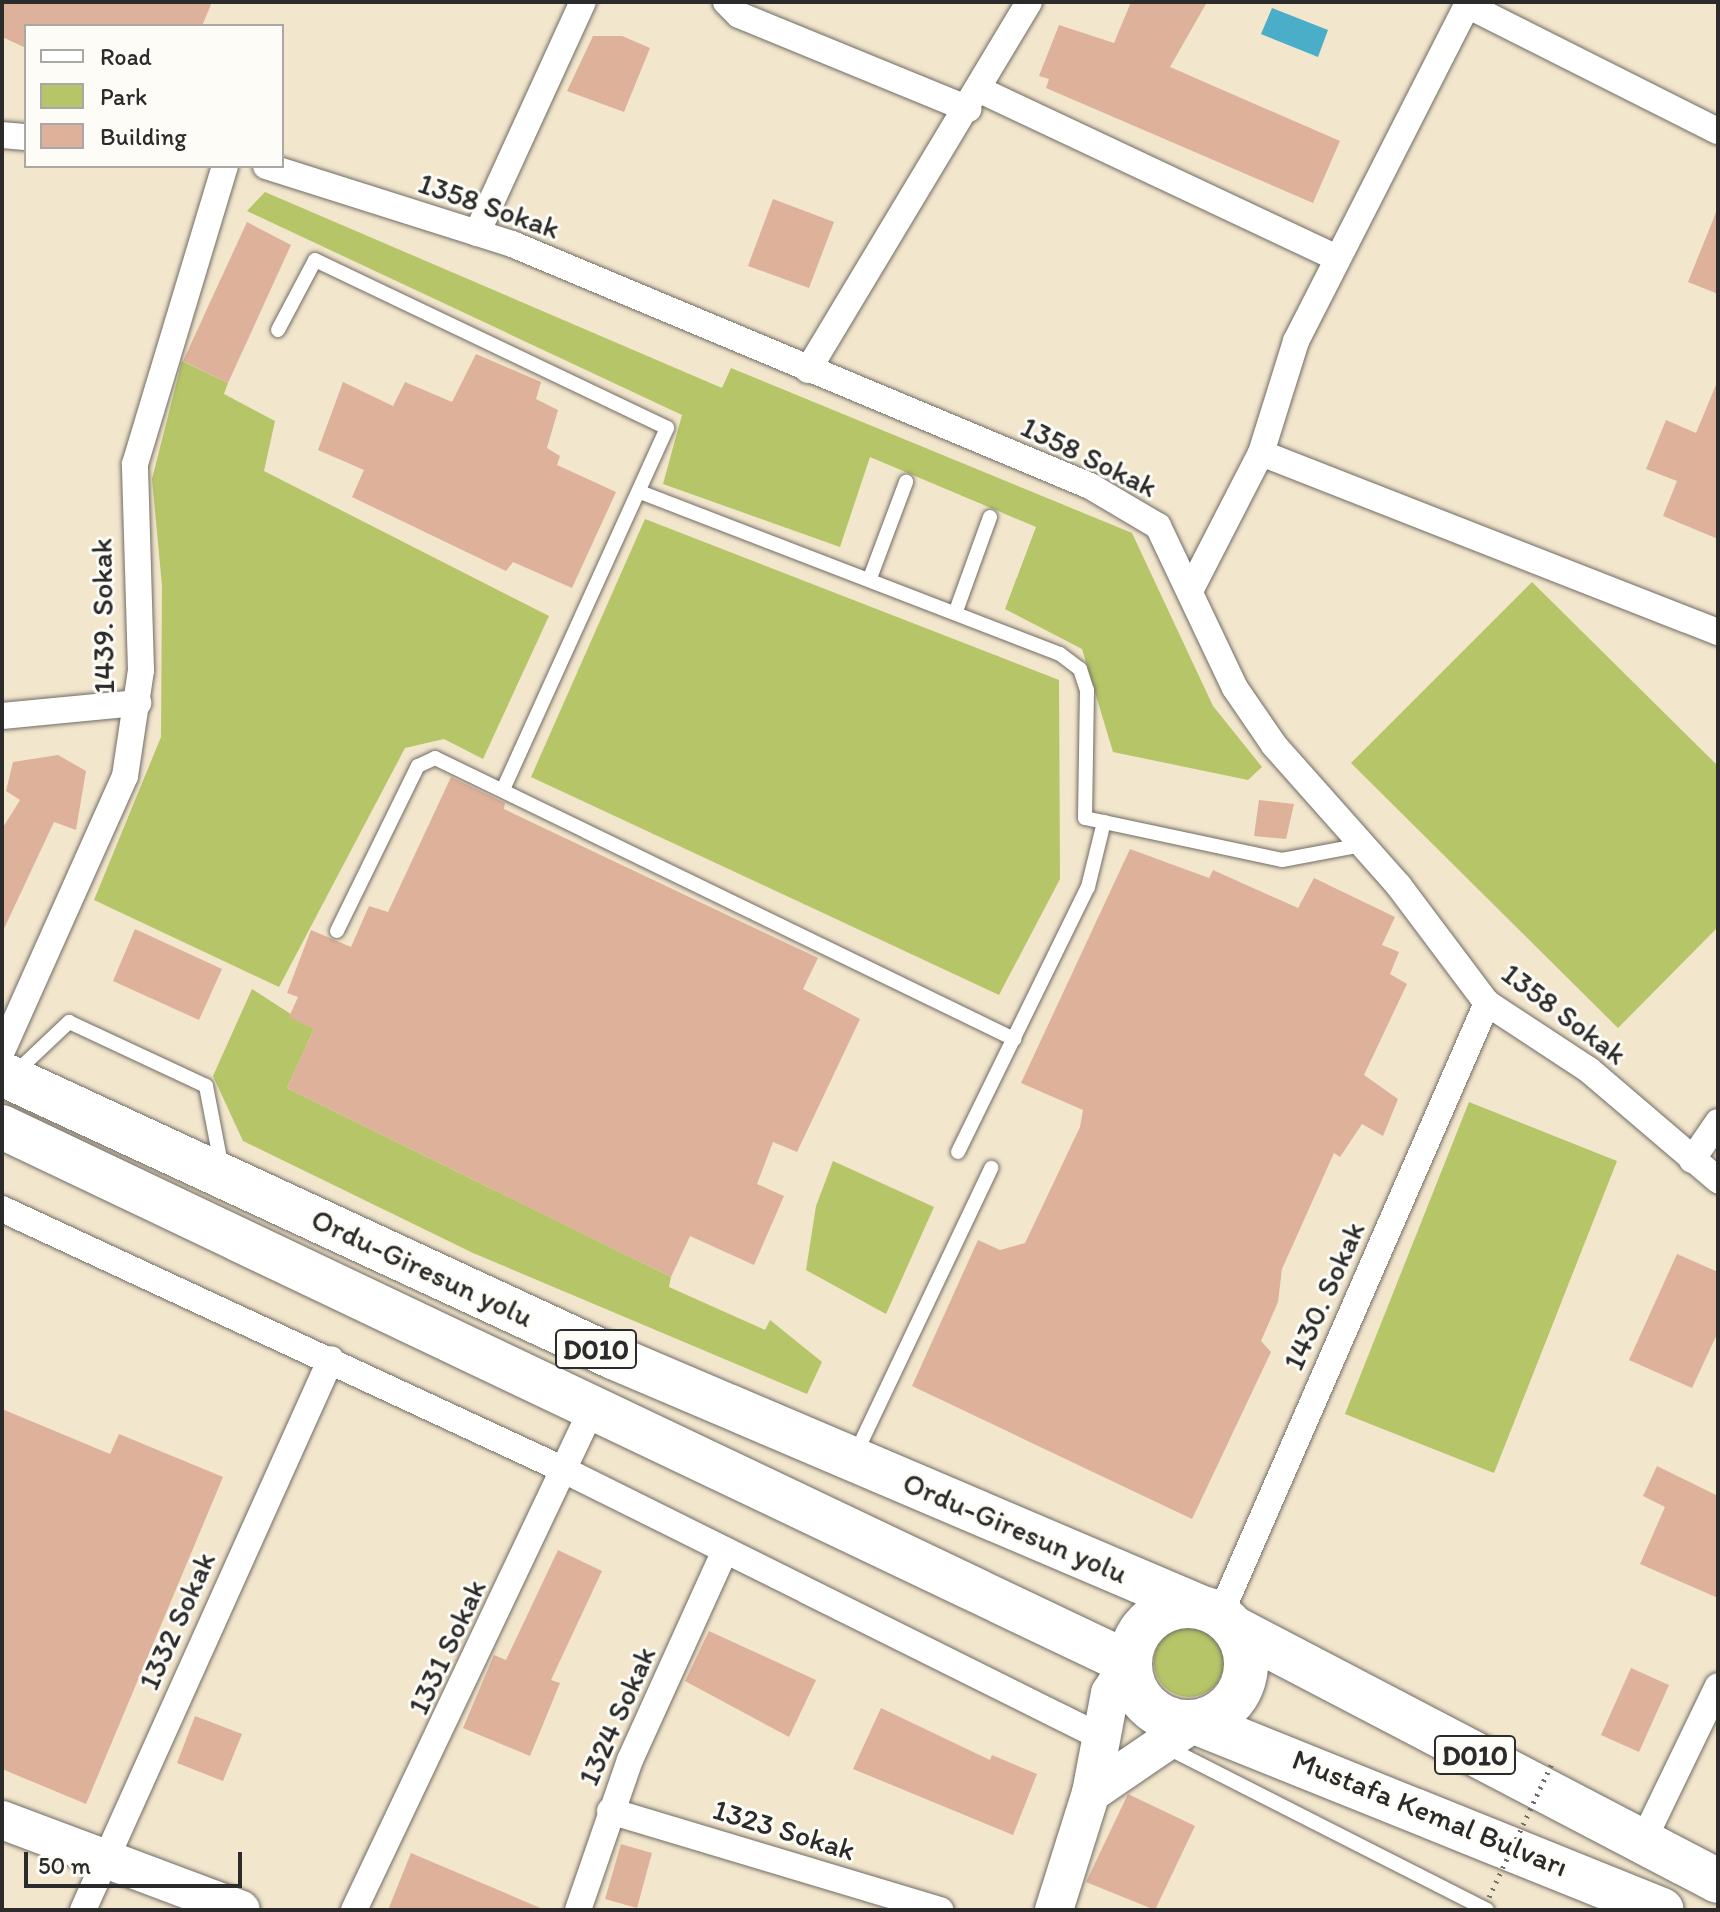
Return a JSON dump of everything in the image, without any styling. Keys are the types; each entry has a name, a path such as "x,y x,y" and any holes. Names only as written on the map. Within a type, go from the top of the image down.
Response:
{"highway":[{"name":"Ordu-Giresun yolu","path":"5,1068 223,1177 853,1459 1217,1616"},
{"name":"Ordu-Giresun yolu","path":"2,1127 1129,1663"},
{"path":"1217,1616 1245,1678 1227,1707 1178,1733 1152,1710 1136,1690 1129,1663 1149,1620 1217,1616"},
{"name":"Mustafa Kemal Bulvarı","path":"1217,1616 1718,1881"},
{"name":"Mustafa Kemal Bulvarı","path":"1178,1733 1662,1910"}],"street":[{"path":"477,233 583,2"},
{"path":"726,2 739,15 974,100 1337,258"},
{"path":"808,370 974,100 1029,2"},
{"path":"1191,589 1261,453 1296,341 1466,3 1718,131"},
{"path":"2,135 24,137"},
{"name":"1439. Sokak","path":"5,1068 108,826 138,703 135,464 224,168"},
{"name":"1358 Sokak","path":"272,168 477,233 1129,507 1158,526 1243,700 1487,1003 1589,1070 1718,1180"},
{"path":"1261,453 1718,632"},
{"path":"2,716 138,703"},
{"name":"1430. Sokak","path":"1217,1616 1487,1003"},
{"path":"1692,1160 1718,1122"},
{"path":"2,1209 331,1359 562,1469 1101,1737"},
{"name":"1332 Sokak","path":"83,1910 331,1359"},
{"name":"1331 Sokak","path":"354,1910 470,1678 562,1469 592,1409"},
{"name":"1324 Sokak","path":"578,1910 610,1811 725,1551"},
{"path":"1054,1910 1091,1793 1110,1693 1129,1663"},
{"path":"1642,1843 1718,1686"},
{"path":"1091,1793 1178,1733"},
{"name":"1323 Sokak","path":"610,1811 940,1910"},
{"path":"2,1820 104,1861 241,1910"}],"lane":[{"path":"278,330 315,260 667,428 504,787"},
{"path":"870,578 906,482"},
{"path":"640,492 956,611 1080,669 1088,712 1085,818 1282,860 1362,845"},
{"path":"956,611 990,517"},
{"path":"337,931 418,766 443,760 504,787 1014,1039"},
{"path":"958,1152 1088,887 1104,822"},
{"path":"5,1068 69,1022 206,1086 223,1177"},
{"path":"853,1459 991,1168"},
{"path":"1178,1733 1488,1904"}],"path":[{"path":"1488,1904 1553,1761"}],"green space":[{"path":"265,192 722,388 731,368 1132,533 1213,706 1262,767 1248,780 1113,752 1082,649 1005,609 1036,527 870,457 840,547 663,484 682,415 247,211"},
{"path":"182,361 228,383 224,394 275,421 264,471 549,616 483,759 444,739 405,748 279,987 94,900 161,737 162,586 152,479"},
{"path":"645,519 1059,680 1060,879 999,995 531,777"},
{"path":"1532,582 1718,766 1718,927 1618,1028 1351,763"},
{"path":"252,989 314,1029 287,1088 671,1277 669,1287 765,1330 770,1320 822,1362 807,1394 473,1253 243,1141 213,1076"},
{"path":"1469,1102 1617,1161 1494,1473 1345,1414"},
{"path":"833,1161 934,1207 886,1314 806,1270 816,1206"},
{"path":"1189,1627 1214,1637 1224,1662 1214,1687 1189,1697 1164,1687 1154,1662 1164,1637"}],"water":[{"path":"1272,8 1328,30 1318,57 1261,34"}],"building":[{"path":"2,2 212,2 203,24 24,24 24,47 2,37"},
{"path":"1131,2 1207,2 1170,67 1340,141 1313,203 1046,88 1049,79 1039,76 1059,25 1114,43"},
{"path":"593,36 622,36 650,48 624,112 567,91"},
{"path":"773,199 834,222 809,288 748,266"},
{"path":"1718,210 1718,294 1688,282"},
{"path":"247,222 291,245 228,383 183,361"},
{"path":"476,354 541,382 536,399 558,410 547,448 560,456 557,465 616,492 572,588 513,562 506,571 352,497 364,470 318,450 343,382 393,406 405,382 452,402"},
{"path":"1718,380 1718,539 1663,516 1677,481 1646,469 1666,420 1696,433"},
{"path":"58,755 86,771 76,830 54,822 2,933 2,829 20,800 6,791 13,762"},
{"path":"451,777 505,803 504,809 818,958 803,989 860,1019 797,1152 773,1142 757,1184 784,1196 754,1265 690,1236 671,1277 287,1088 314,1029 289,1017 298,997 287,993 311,930 351,947 369,906 388,912"},
{"path":"1259,800 1294,804 1286,839 1254,836"},
{"path":"1130,849 1209,878 1213,870 1298,908 1314,878 1395,917 1382,945 1399,952 1390,974 1407,984 1364,1075 1398,1099 1383,1136 1362,1124 1340,1157 1334,1153 1282,1269 1278,1302 1261,1341 1271,1352 1192,1519 912,1386 978,1240 1000,1250 1025,1243 1080,1127 1083,1110 1021,1083"},
{"path":"135,929 222,969 199,1020 113,981"},
{"path":"1677,1254 1718,1272 1718,1332 1692,1388 1629,1360"},
{"path":"2,1409 110,1454 119,1434 223,1477 86,1804 2,1769"},
{"path":"1657,1466 1718,1496 1718,1598 1640,1564 1665,1507 1643,1496"},
{"path":"558,1550 602,1571 551,1680 560,1683 530,1756 463,1728 494,1655 506,1660"},
{"path":"709,1631 816,1680 789,1737 685,1681"},
{"path":"1631,1668 1669,1685 1639,1752 1601,1735"},
{"path":"881,1708 990,1760 992,1755 1037,1774 1013,1835 853,1769"},
{"path":"195,1716 242,1734 223,1781 177,1763"},
{"path":"1128,1794 1195,1826 1155,1910 1086,1882"},
{"path":"621,1844 652,1853 637,1908 605,1899"},
{"path":"411,1853 545,1910 388,1910"}]}
